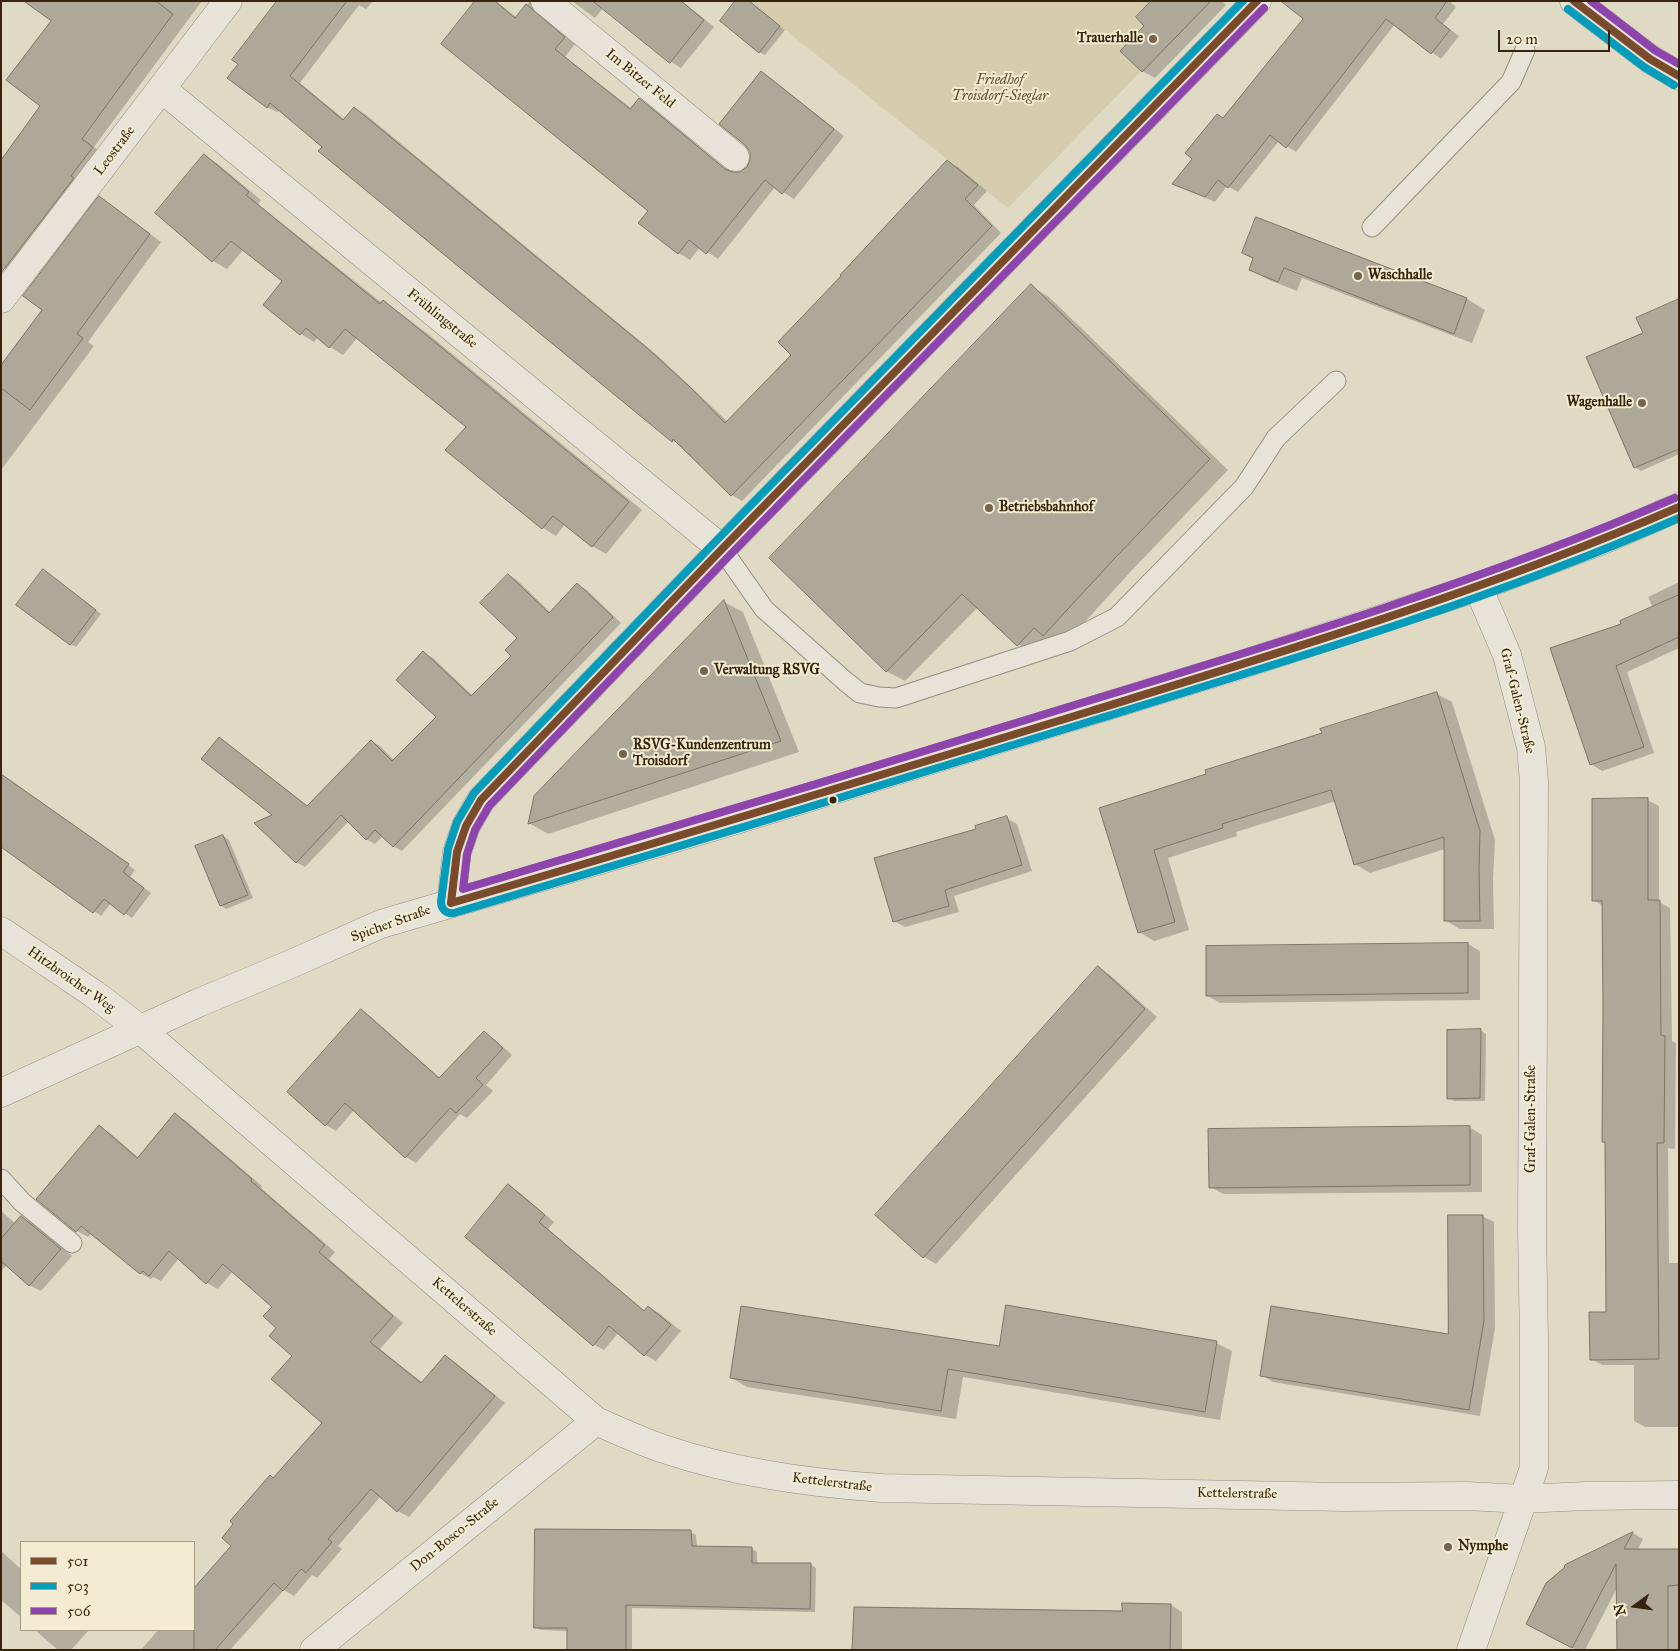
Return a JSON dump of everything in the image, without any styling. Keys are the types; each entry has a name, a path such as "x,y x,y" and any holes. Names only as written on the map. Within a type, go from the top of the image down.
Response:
{"street":[{"name":"Leostraße","path":"1,299 228,1"},
{"name":"Im Bitzer Feld","path":"545,1 735,157"},
{"path":"451,903 457,852 466,826 481,800 722,549 1257,1"},
{"path":"1574,1 1650,58 1679,76"},
{"name":"Frühlingstraße","path":"162,89 722,549"},
{"name":"Spicher Straße","path":"1,1093 140,1029 382,924 716,826 957,751 1120,703 1478,587 1603,540 1679,507"},
{"name":"Graf-Galen-Straße","path":"1472,1650 1534,1468 1532,1230 1534,782 1531,747 1507,656 1478,587"},
{"name":"Hitzbroicher Weg","path":"1,930 94,994 140,1029"},
{"name":"Kettelerstraße","path":"140,1029 596,1421 666,1450 716,1465 837,1485 891,1489 1344,1497 1467,1496 1522,1499 1679,1495"},
{"name":"Don-Bosco-Straße","path":"314,1650 596,1421"}],"lane":[{"path":"1372,227 1510,82 1525,50"},
{"path":"722,549 764,608 845,681 860,692 879,697 896,698 1070,641 1117,617 1244,487 1276,438 1336,381"},
{"path":"1,1179 22,1202 72,1243"}],"green space":[{"name":"Friedhof Troisdorf-Sieglar","path":"749,1 1209,1 1008,208"}],"building":[{"path":"24,1 156,1 173,14 82,139 93,147 71,176 74,178 1,273 1,160 40,106 6,80 51,21"},
{"path":"277,1 347,1 290,76 343,120 354,107 647,348 691,388 725,423 791,355 778,342 947,160 978,185 965,199 992,226 731,496 673,439 672,442 318,151 322,147 270,103 267,108 227,78 238,64 232,60"},
{"path":"475,1 495,1 515,18 526,4 565,37 555,49 630,109 639,98 725,169 732,172 740,172 747,167 750,160 750,152 745,145 719,124 761,71 834,129 782,194 765,180 706,254 689,240 678,254 638,223 648,211 441,44"},
{"path":"593,1 681,1 704,20 670,63"},
{"path":"735,1 749,1 780,26 759,53 720,21"},
{"name":"Trauerhalle","path":"1151,1 1211,1 1142,72 1120,51 1144,26 1136,17"},
{"path":"1281,1 1447,1 1435,18 1450,30 1431,54 1386,19 1286,148 1270,135 1228,188 1218,180 1205,197 1172,184 1192,159 1185,153 1217,114 1223,118 1303,19"},
{"path":"204,154 249,192 246,195 380,304 383,300 629,502 592,547 553,516 542,529 445,450 466,427 345,329 329,348 306,328 300,335 263,305 282,281 231,241 212,262 155,213"},
{"path":"99,196 150,234 77,334 83,338 30,410 1,388 1,365 42,310 23,296"},
{"name":"Waschhalle","path":"1256,217 1467,298 1454,334 1284,268 1278,282 1249,270 1253,258 1242,253"},
{"name":"Betriebsbahnhof","path":"1031,284 1210,459 1043,636 1034,628 1017,646 962,594 886,672 769,558"},
{"name":"Wagenhalle","path":"1679,299 1679,449 1634,468 1586,357 1643,333 1636,318"},
{"path":"43,569 96,610 70,645 16,605"},
{"path":"508,574 549,613 577,583 613,617 393,847 375,830 366,840 341,815 296,863 254,823 272,815 201,759 219,737 307,806 371,740 392,761 436,717 396,680 423,651 471,696 511,656 505,650 517,638 480,603"},
{"path":"1679,595 1679,637 1616,666 1644,747 1590,765 1550,648 1621,624 1620,621"},
{"name":"Verwaltung RSVG","path":"724,600 781,741 528,824 534,796"},
{"path":"1437,692 1480,831 1480,921 1444,921 1444,837 1354,865 1331,790 1222,824 1223,828 1154,850 1175,922 1138,933 1099,808 1206,774 1205,770 1322,733 1320,729"},
{"path":"1,774 129,864 123,872 144,888 124,915 104,899 93,913 1,847"},
{"path":"1648,798 1648,900 1660,900 1661,1035 1665,1036 1664,1143 1657,1143 1659,1359 1590,1360 1589,1312 1606,1312 1605,1142 1602,1142 1602,901 1592,901 1592,799"},
{"path":"1007,816 1022,865 945,890 949,906 893,922 874,858 976,829 975,826"},
{"path":"223,835 248,895 220,906 195,846"},
{"path":"1468,943 1468,993 1206,996 1206,946"},
{"path":"1098,966 1145,1009 923,1258 875,1215"},
{"path":"361,1009 439,1078 484,1031 503,1048 476,1078 483,1085 456,1113 450,1108 405,1158 345,1103 325,1126 287,1092"},
{"path":"1481,1029 1480,1098 1447,1099 1447,1030"},
{"path":"175,1113 325,1245 319,1252 393,1316 370,1342 421,1383 445,1355 495,1396 397,1512 371,1489 328,1539 332,1542 306,1573 301,1569 283,1591 274,1583 215,1650 194,1650 195,1587 231,1546 222,1538 233,1524 230,1521 270,1475 273,1478 322,1423 271,1379 292,1356 269,1336 276,1328 263,1316 272,1307 223,1264 206,1284 169,1251 149,1276 143,1271 140,1274 81,1226 76,1232 36,1199 99,1125 137,1158"},
{"path":"1470,1126 1470,1185 1209,1188 1208,1129"},
{"path":"508,1184 545,1215 539,1222 644,1311 648,1306 671,1325 644,1356 609,1326 593,1346 465,1237"},
{"path":"1448,1215 1483,1215 1484,1321 1469,1410 1260,1376 1271,1306 1448,1334"},
{"path":"21,1216 61,1249 29,1286 1,1261 1,1239"},
{"path":"1006,1305 1217,1341 1205,1412 948,1369 941,1411 730,1378 741,1306 999,1346"},
{"path":"535,1529 691,1530 692,1546 752,1547 752,1563 811,1563 810,1609 626,1605 626,1650 567,1650 567,1628 534,1628"},
{"path":"1633,1532 1624,1549 1679,1549 1679,1585 1668,1586 1668,1650 1617,1650 1616,1564 1572,1648 1526,1624 1546,1583 1565,1565"},
{"path":"1122,1603 1171,1604 1170,1650 852,1650 854,1607 1122,1611"}],"transit line":[{"name":"503","path":"1243,1 715,542 474,793 457,822 448,849 441,902 443,909 446,912 454,913 1318,651 1536,576 1679,518"},
{"name":"501","path":"451,903 457,852 466,826 481,800 722,549 1257,1"},
{"name":"501","path":"1574,1 1650,59 1679,76"},
{"name":"506","path":"1591,1 1656,51 1679,64"},
{"name":"506","path":"1264,8 729,556 489,806 475,830 467,854 463,889 854,773 1311,632 1531,556 1675,498"},
{"name":"503","path":"1568,9 1644,67 1674,85"},
{"name":"501","path":"451,903 851,784 1314,642 1461,592 1607,537 1679,507"}],"place":[{"name":"Trauerhalle","path":"1153,39"},
{"name":"Waschhalle","path":"1358,276"},
{"name":"Wagenhalle","path":"1642,403"},
{"name":"Betriebsbahnhof","path":"989,508"},
{"name":"Verwaltung RSVG","path":"704,671"},
{"name":"RSVG-Kundenzentrum Troisdorf","path":"623,754"},
{"name":"Nymphe","path":"1448,1547"}]}
